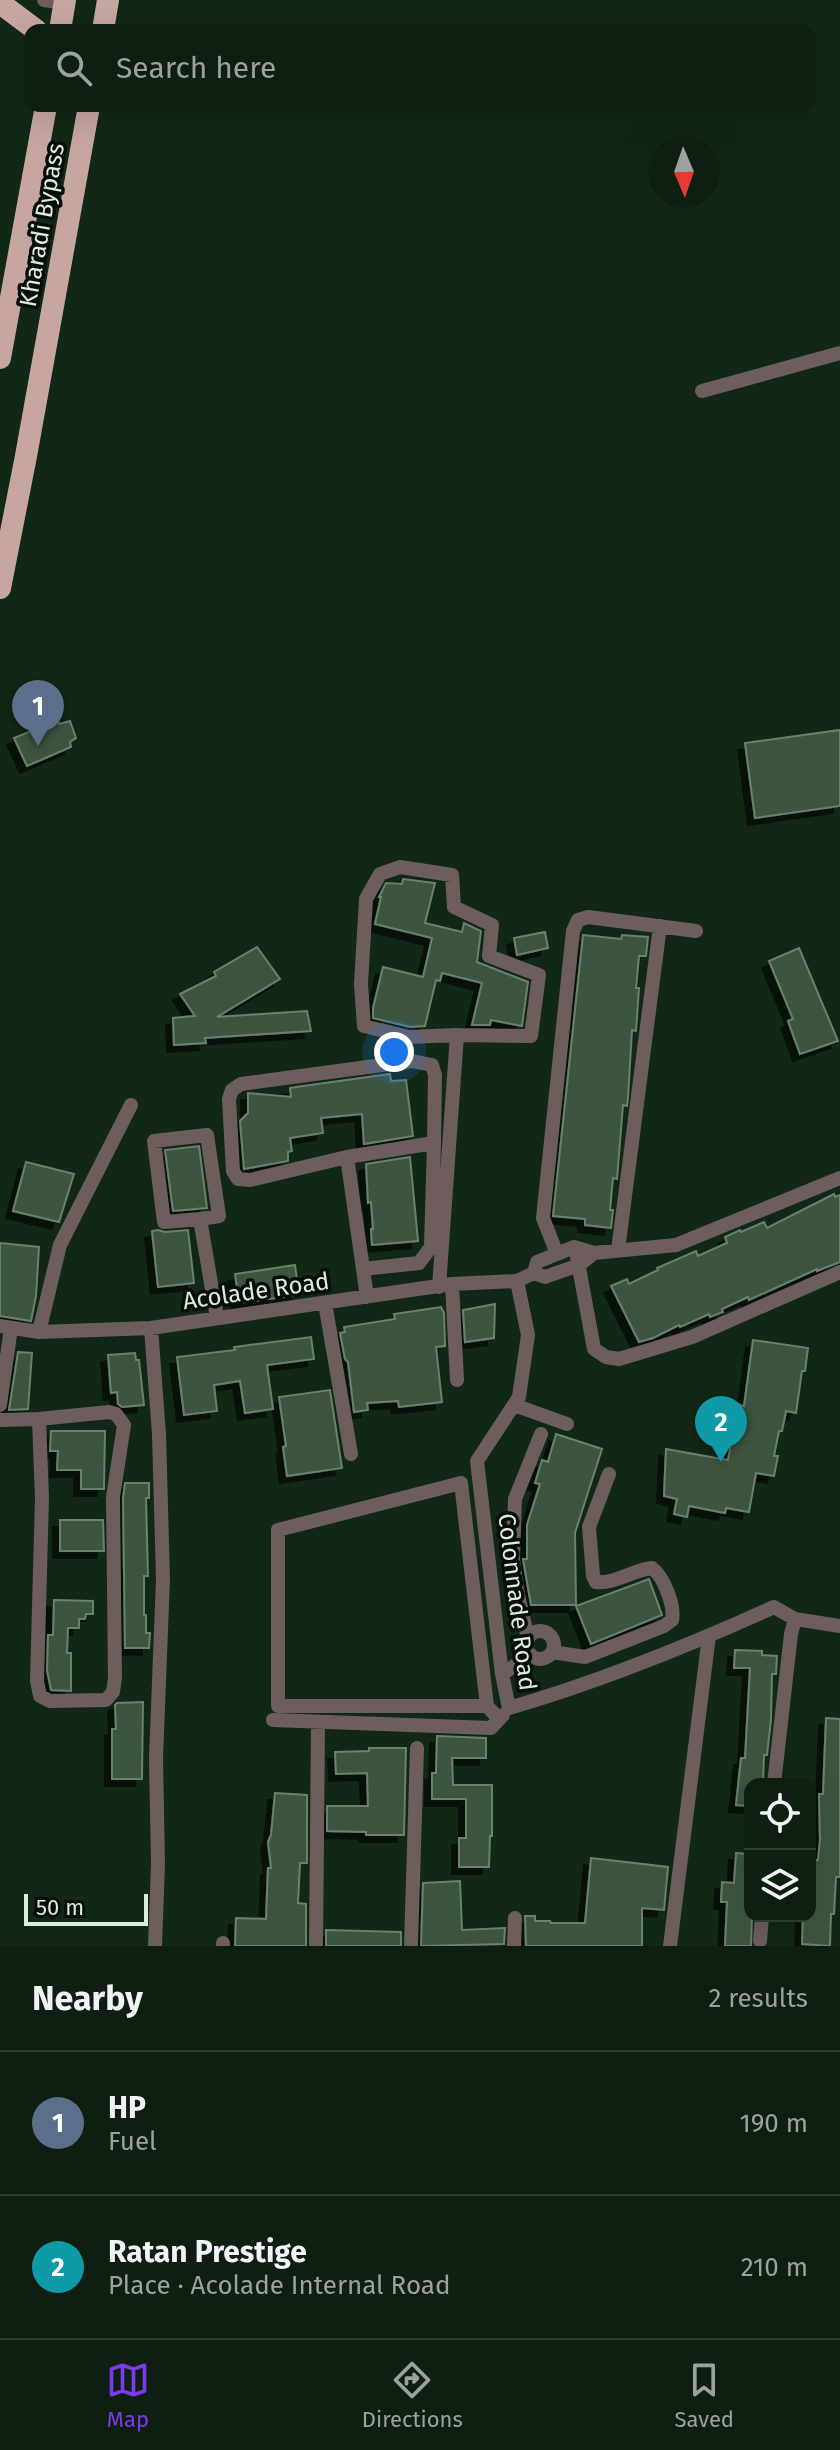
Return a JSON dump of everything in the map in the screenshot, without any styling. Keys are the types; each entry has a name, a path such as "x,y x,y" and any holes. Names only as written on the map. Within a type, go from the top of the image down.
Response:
{"highway":[{"path":"104,24 108,0"},
{"path":"58,1 60,24"},
{"path":"0,3 28,24"},
{"name":"Kharadi Bypass","path":"0,358 45,112"},
{"name":"Kharadi Bypass","path":"0,588 88,112"}],"street":[{"path":"702,391 840,353"},
{"path":"400,867 452,875 454,907 492,925 489,956 539,975 531,1036 457,1035 409,1037 364,1026 361,984 366,899 380,874 400,867"},
{"path":"557,1254 543,1218 573,931 578,920 588,917 696,931"},
{"path":"618,1250 660,926"},
{"path":"457,1035 445,1286 457,1380"},
{"path":"363,1269 419,1263 431,1247 434,1143 435,1075 432,1065 412,1061 241,1084 232,1090 229,1099 233,1171 238,1179 250,1180 347,1157 434,1143"},
{"path":"39,1332 60,1245 131,1105"},
{"path":"207,1135 219,1216 200,1219 164,1222 154,1141 207,1135"},
{"path":"347,1157 367,1297"},
{"path":"534,1273 537,1262 574,1247 594,1253 676,1245 840,1178"},
{"path":"200,1219 217,1318"},
{"path":"574,1247 594,1349 606,1357 619,1359 692,1337 840,1272"},
{"path":"517,1281 534,1273 545,1277 579,1265 594,1253"},
{"name":"Acolade Road","path":"6,1327 39,1332 151,1328 445,1286 517,1281"},
{"name":"Colonnade Road","path":"517,1281 528,1335 519,1397 477,1461 504,1714 709,1636 774,1607 795,1619"},
{"path":"325,1303 351,1454"},
{"path":"0,1405 6,1327"},
{"path":"151,1328 159,1434 163,1579 156,1758 158,1864 155,1946"},
{"path":"514,1405 567,1424"},
{"path":"0,1420 109,1412 116,1414 124,1425 113,1497 115,1678 113,1692 106,1700 50,1701 40,1696 37,1681 42,1498 39,1419"},
{"path":"541,1434 515,1499 513,1559 527,1648 531,1655 543,1658 552,1652 585,1657 672,1620 674,1612 659,1573 652,1568 604,1583 596,1582 593,1576 589,1527 609,1474"},
{"path":"273,1720 491,1728 504,1714 487,1706 278,1706 278,1530 461,1483 487,1706"},
{"path":"775,1778 795,1619 840,1626"},
{"path":"528,1639 535,1632 548,1634 554,1641 552,1652"},
{"path":"670,1946 709,1636"},
{"path":"502,1674 531,1655"},
{"path":"316,1946 318,1723"},
{"path":"411,1946 417,1748"},
{"path":"514,1946 515,1918"},
{"path":"760,1941 762,1922"}],"building":[{"path":"58,720 59,724 70,721 76,738 70,742 71,747 27,766 14,738"},
{"path":"840,730 840,806 755,818 745,743"},
{"path":"403,879 435,883 425,923 462,932 464,923 481,931 477,962 528,982 522,1026 491,1020 490,1025 472,1025 482,983 442,973 440,981 436,980 425,1026 410,1027 373,1018 383,967 423,977 432,938 375,924 379,897 386,883 402,884"},
{"path":"545,932 548,948 517,955 514,938"},
{"path":"583,935 621,939 622,935 648,937 646,956 639,956 636,1031 632,1030 628,1098 627,1106 623,1105 617,1179 613,1178 611,1228 585,1225 585,1219 553,1216"},
{"path":"257,947 280,979 217,1017 307,1011 311,1031 205,1038 206,1043 174,1045 173,1018 195,1016 180,994 216,976 214,972"},
{"path":"799,948 838,1041 800,1054 788,1021 793,1019 769,961"},
{"path":"390,1074 391,1081 406,1080 413,1136 364,1144 362,1114 321,1118 323,1133 290,1138 292,1151 288,1152 288,1161 244,1169 240,1121 248,1113 248,1093 291,1097 290,1088"},
{"path":"199,1146 207,1208 173,1211 165,1150"},
{"path":"410,1157 418,1241 372,1245 366,1164"},
{"path":"26,1162 74,1174 59,1222 13,1211"},
{"path":"834,1194 835,1197 840,1195 840,1262 817,1269 749,1300 748,1297 722,1309 723,1312 710,1317 709,1314 639,1342 611,1286 627,1279 629,1284 696,1251 698,1256 727,1243 725,1237 740,1230 764,1222 767,1228"},
{"path":"188,1230 194,1283 158,1287 152,1231"},
{"path":"0,1243 39,1247 31,1321 0,1316"},
{"path":"295,1265 299,1295 239,1303 235,1274"},
{"path":"495,1304 494,1338 465,1342 463,1310"},
{"path":"441,1307 445,1346 436,1347 442,1402 399,1407 398,1401 367,1403 368,1410 354,1412 348,1362 340,1333 345,1332 344,1327 395,1319 394,1314"},
{"path":"311,1337 314,1359 267,1365 273,1409 245,1413 240,1381 214,1385 217,1411 184,1415 177,1357"},
{"path":"753,1340 808,1348 796,1413 786,1411 782,1431 779,1431 774,1476 756,1473 749,1512 726,1508 725,1513 689,1506 687,1517 674,1514 677,1499 664,1496 666,1449 728,1460 738,1405 744,1406"},
{"path":"18,1352 32,1353 28,1409 9,1410"},
{"path":"135,1353 136,1360 139,1360 144,1405 122,1407 118,1404 117,1392 111,1393 108,1355"},
{"path":"330,1390 342,1468 287,1476 279,1397"},
{"path":"51,1431 105,1431 104,1489 81,1489 81,1470 57,1470 58,1451 50,1451"},
{"path":"556,1434 602,1449 575,1533 576,1605 531,1605 523,1559 527,1559 527,1525 540,1484 535,1483 542,1460 548,1462"},
{"path":"125,1483 149,1483 149,1498 146,1498 148,1576 144,1576 144,1615 146,1633 150,1633 149,1648 125,1648"},
{"path":"60,1520 103,1520 104,1551 60,1551"},
{"path":"649,1579 662,1615 591,1644 576,1606"},
{"path":"54,1600 93,1601 93,1614 79,1619 79,1628 68,1628 71,1691 51,1690 47,1670 48,1635 53,1635"},
{"path":"735,1650 762,1651 762,1655 777,1656 776,1674 772,1674 771,1720 763,1778 744,1778 744,1806 736,1805 741,1758 745,1758 750,1668 734,1668"},
{"path":"143,1702 142,1779 112,1779 115,1705"},
{"path":"826,1718 840,1719 840,1877 836,1877 830,1946 802,1944 803,1922 816,1922 819,1794 823,1794"},
{"path":"437,1736 486,1738 486,1758 452,1758 453,1785 492,1785 489,1867 459,1867 459,1838 466,1838 466,1799 432,1799"},
{"path":"369,1748 406,1748 404,1835 327,1831 327,1806 368,1806 367,1773 336,1774 335,1752 369,1751"},
{"path":"275,1793 307,1795 307,1863 300,1863 298,1903 306,1904 306,1946 235,1946 236,1918 266,1919 268,1868 271,1868 268,1842"},
{"path":"736,1853 744,1854 744,1922 752,1922 751,1946 725,1946 727,1902 721,1902 722,1882 734,1883"},
{"path":"591,1858 668,1867 664,1910 642,1908 642,1946 526,1946 525,1916 535,1916 535,1921 551,1923 585,1923"},
{"path":"460,1881 462,1930 505,1928 504,1944 421,1946 423,1883"},
{"path":"326,1930 401,1932 401,1946 326,1946"}],"place":[{"name":"HP","path":"38,746"},
{"name":"Ratan Prestige","path":"721,1462"}]}
